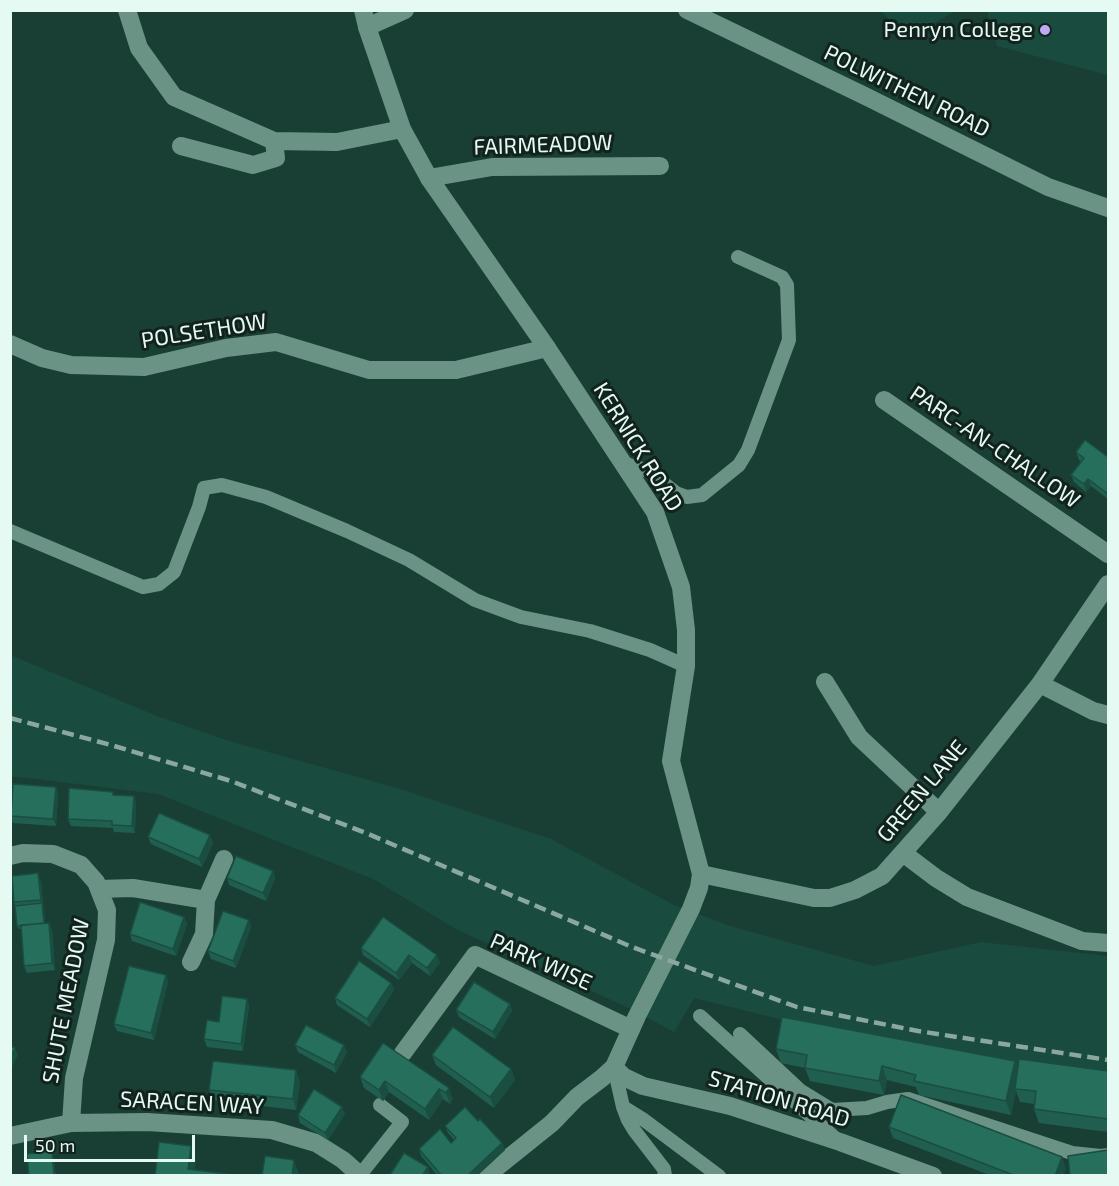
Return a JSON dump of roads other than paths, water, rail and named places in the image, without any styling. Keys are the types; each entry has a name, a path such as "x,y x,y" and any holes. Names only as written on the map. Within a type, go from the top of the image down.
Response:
{"street":[{"path":"127,10 139,48 174,97 274,141 337,142 402,129"},
{"path":"365,19 405,10"},
{"name":"POLWITHEN ROAD","path":"687,10 1048,187 1108,208"},
{"name":"KERNICK ROAD","path":"365,19 402,129 429,178 547,348 655,512 681,586 686,630 686,666 671,761 701,874 699,888 691,909 614,1067"},
{"path":"181,146 253,165 276,158 274,141"},
{"name":"FAIRMEADOW","path":"429,178 492,167 660,166"},
{"name":"POLSETHOW","path":"10,344 42,358 71,365 144,367 226,348 276,342 369,370 456,370 547,348"},
{"name":"PARC-AN-CHALLOW","path":"884,400 1108,554"},
{"name":"GREEN LANE","path":"701,874 814,898 830,898 855,890 882,876 939,812 1040,684 1108,584"},
{"path":"825,682 859,736 939,812"},
{"path":"1040,684 1093,711 1108,715"},
{"name":"SHUTE MEADOW","path":"10,856 23,853 53,854 81,865 96,882 107,910 106,940 74,1078 71,1123"},
{"path":"903,853 936,878 967,897 1082,941 1108,943"},
{"path":"191,962 204,934 206,900 224,859"},
{"name":"SHUTE MEADOW","path":"99,889 133,888 206,900"},
{"name":"PARK WISE","path":"403,1053 475,955 634,1022"},
{"path":"486,1176 552,1123 577,1097 614,1067"},
{"name":"STATION ROAD","path":"614,1067 624,1077 643,1086 730,1106 840,1142 933,1176"},
{"name":"SARACEN WAY","path":"10,1136 71,1123 147,1122 272,1130 316,1143 343,1160 360,1175"}],"lane":[{"path":"623,463 648,471 676,493 687,497 702,495 716,485 739,465 748,450 789,340 787,285 782,277 738,257"},
{"path":"10,531 143,587 159,584 174,572 204,488 222,485 266,497 347,531 409,561 476,600 521,617 590,631 651,650 686,666"},
{"path":"700,1016 840,1142"},
{"path":"740,1034 801,1091 832,1110 867,1108 908,1099 1072,1153 1108,1155"},
{"path":"614,1067 623,1107 634,1130 664,1169 665,1176"},
{"path":"360,1175 402,1122 380,1105"},
{"path":"623,1107 719,1176"}],"railway":[{"path":"10,718 231,781 366,833 632,947 797,1007 918,1031 1108,1060"}],"place":[{"name":"Penryn College","path":"1045,30"}]}
